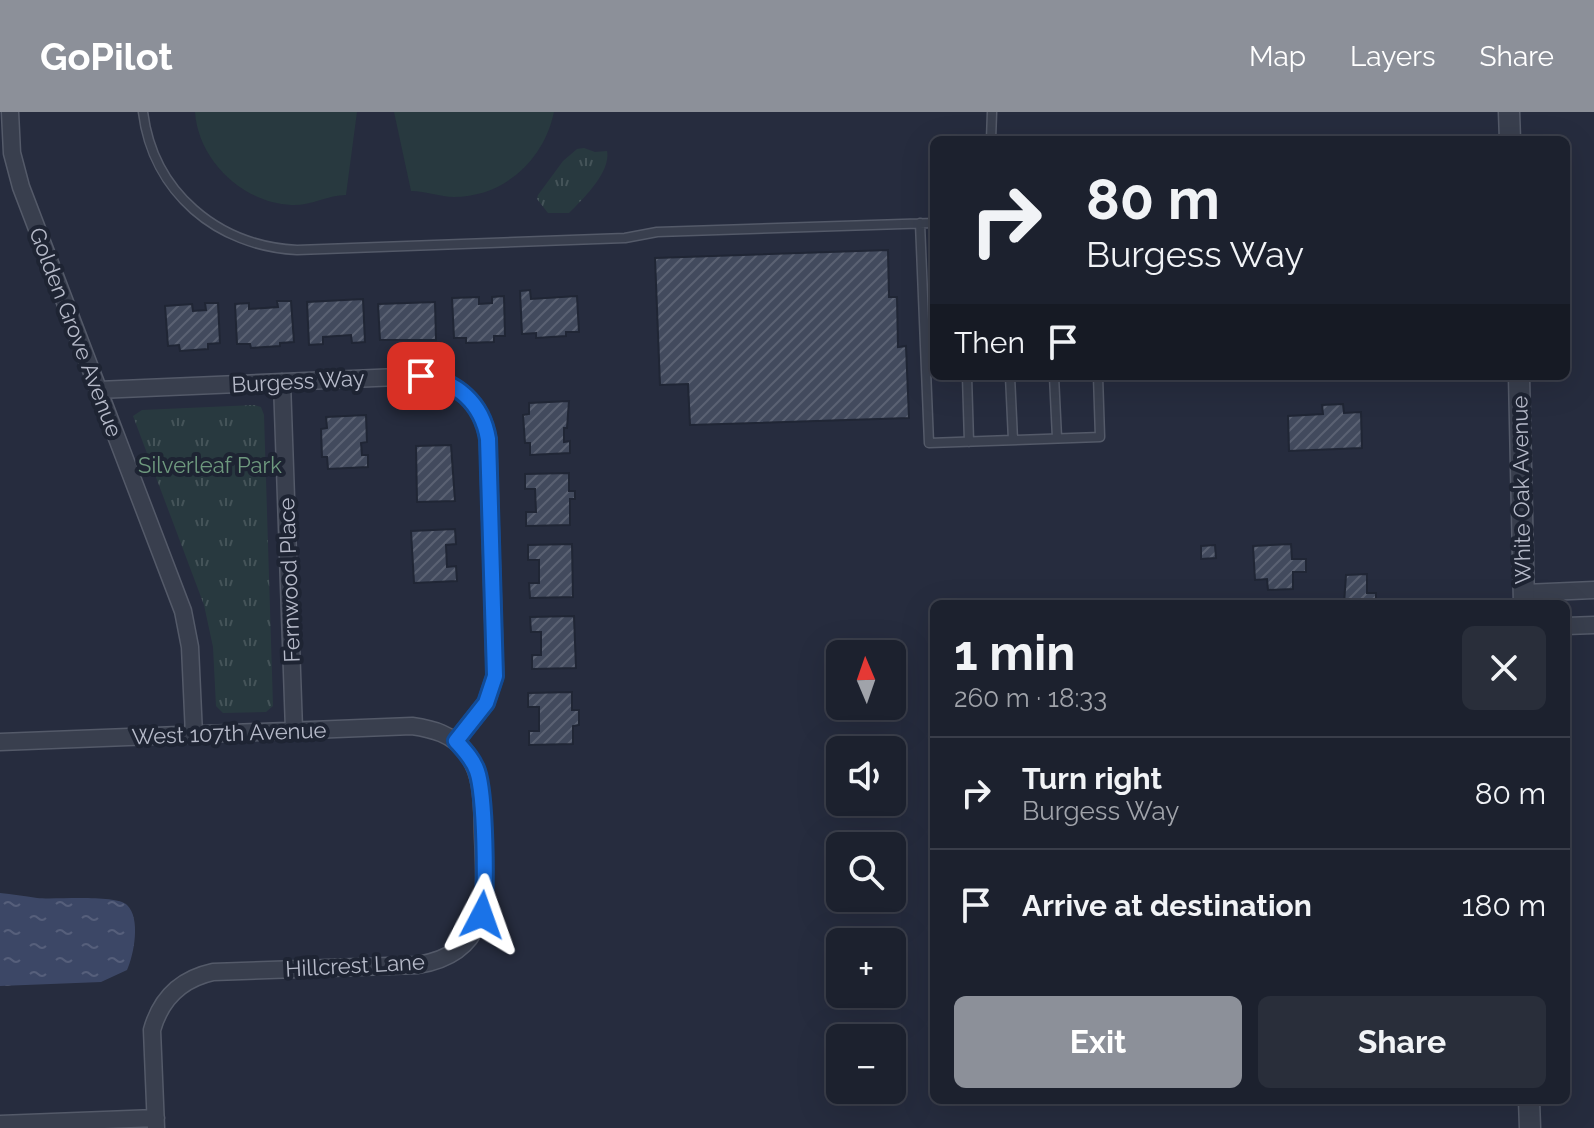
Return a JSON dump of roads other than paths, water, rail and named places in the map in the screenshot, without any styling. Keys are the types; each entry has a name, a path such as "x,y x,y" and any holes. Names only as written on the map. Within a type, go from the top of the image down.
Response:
{"street":[{"name":"Golden Grove Avenue","path":"10,112 16,172 186,622 194,735"},
{"path":"1509,112 1510,136"},
{"name":"Burgess Way","path":"98,390 432,377 457,387 481,416 488,439 495,676 486,703 456,741"},
{"name":"White Oak Avenue","path":"1519,380 1524,598"},
{"name":"Fernwood Place","path":"282,382 294,730"},
{"path":"1524,598 1594,590"},
{"path":"1570,626 1594,625"},
{"name":"West 107th Avenue","path":"0,742 412,726 441,732 456,741"},
{"name":"Hillcrest Lane","path":"156,1123 152,1030 169,995 189,979 213,972 418,965 448,956 469,939 485,903 481,799 477,771 456,741"},
{"path":"1529,1104 1530,1128"},
{"path":"0,1124 156,1123"}],"lane":[{"path":"143,112 145,130 156,163 186,204 221,231 271,248 297,250 625,238 657,232 930,223"},
{"path":"991,136 992,112"},
{"path":"920,223 929,443 1100,437 1098,380"},
{"path":"967,380 969,442"},
{"path":"1010,380 1013,440"},
{"path":"1054,380 1057,438"}],"water":[{"path":"0,893 37,898 110,900 127,905 135,927 134,946 127,970 101,982 0,986"}],"park label":[{"name":"Silverleaf Park","path":"210,465"}]}
